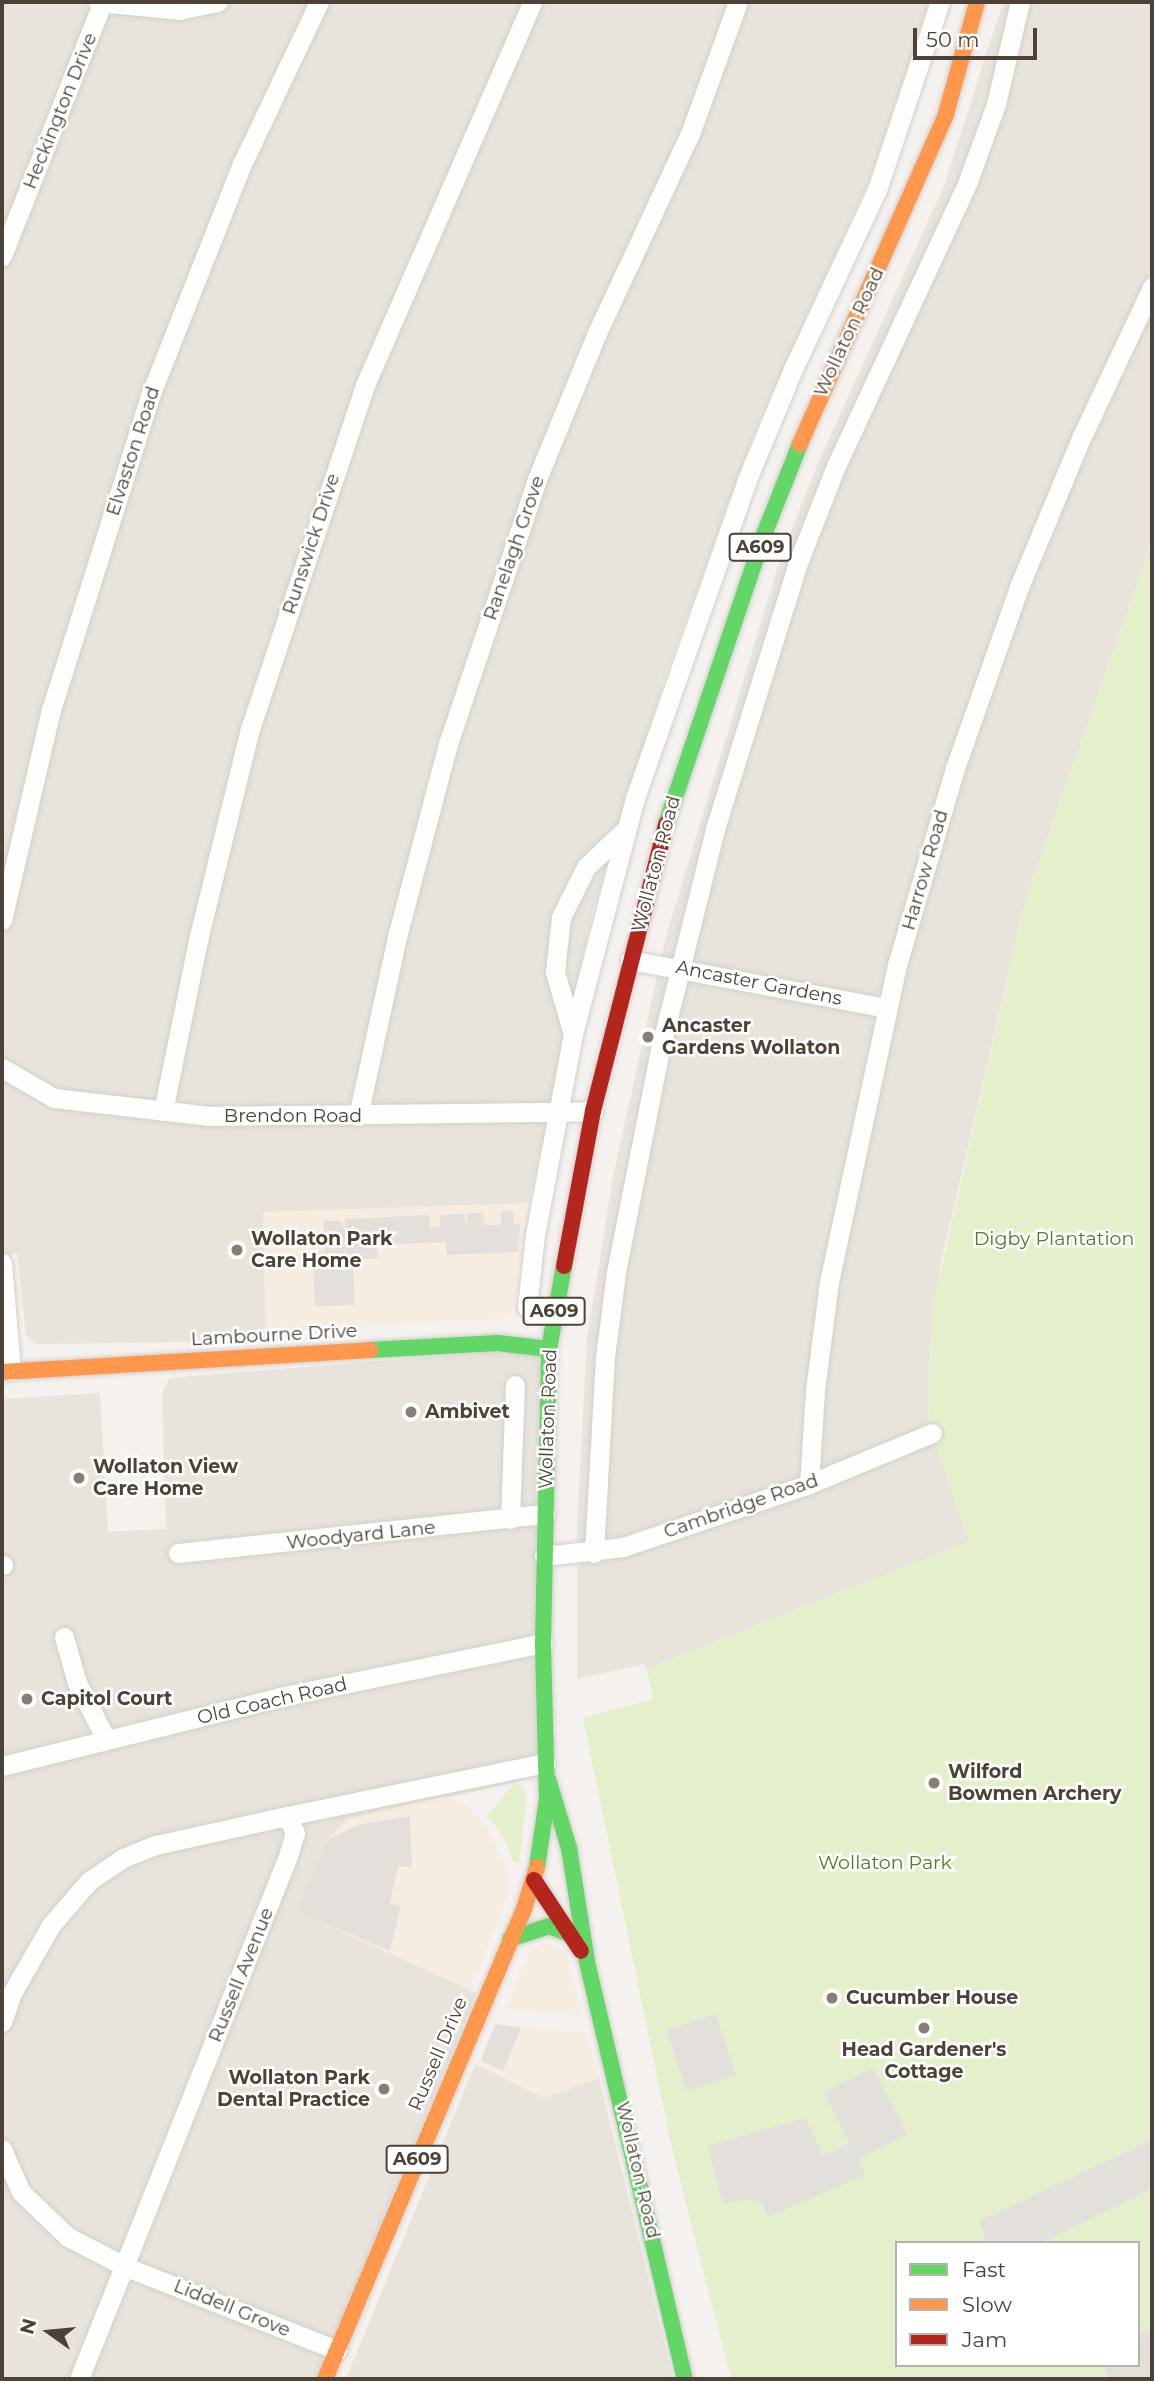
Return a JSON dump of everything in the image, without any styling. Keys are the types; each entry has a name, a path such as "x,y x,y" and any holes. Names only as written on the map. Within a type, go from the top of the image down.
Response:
{"main road":[{"name":"Wollaton Road","path":"510,1939 535,1878 546,1825 543,1643 549,1349 593,1111 668,815 765,532 815,407 942,124 977,2"},
{"name":"Lambourne Drive","path":"6,1371 498,1343 549,1349"},
{"name":"Wollaton Road","path":"546,1769 561,1811 575,1877 587,1962 685,2379"},
{"path":"535,1878 548,1868 575,1877"},
{"name":"Wollaton Road","path":"535,1878 587,1962"},
{"path":"510,1939 549,1926 572,1935"},
{"name":"Russell Drive","path":"325,2379 510,1939"}],"street":[{"path":"100,3 179,6 218,2"},
{"name":"Elvaston Road","path":"2,919 51,710 150,396 242,164 319,2"},
{"name":"Runswick Drive","path":"163,1111 199,936 250,729 365,385 532,2"},
{"name":"Ranelagh Grove","path":"358,1116 398,933 448,744 537,479 597,333 691,131 738,2"},
{"name":"Wollaton Road","path":"527,1307 558,1110 573,1034 626,829 683,654 746,482 793,369 877,190 940,2"},
{"path":"594,1553 604,1370 616,1272 680,967 715,829 796,565 836,466 968,181 996,104 1020,2"},
{"name":"Heckington Drive","path":"2,257 100,3"},
{"name":"Harrow Road","path":"809,1484 815,1390 829,1282 887,1008 955,768 1019,587 1082,436 1152,287"},
{"path":"573,1034 555,972 561,917 586,867 626,829"},
{"name":"Ancaster Gardens","path":"630,960 680,967 887,1008"},
{"name":"Brendon Road","path":"2,1068 54,1098 163,1111 358,1116 593,1111"},
{"path":"2,1263 6,1371"},
{"name":"Wollaton Road","path":"510,1519 515,1385"},
{"name":"Cambridge Road","path":"544,1556 594,1553 809,1484 932,1433"},
{"name":"Woodyard Lane","path":"178,1553 545,1514"},
{"path":"64,1636 77,1683 105,1737"},
{"name":"Old Coach Road","path":"2,1766 105,1737 543,1643"},
{"path":"70,1656 86,1644"},
{"path":"2,2022 12,1993 51,1925 89,1881 123,1858 156,1845 286,1815 546,1769"},
{"name":"Russell Avenue","path":"79,2379 288,1856 295,1833 286,1815"},
{"name":"Liddell Grove","path":"2,2149 21,2192 68,2237 126,2267 337,2350"}],"shaded area":[{"path":"2,2 929,2 869,180 757,426 666,673 592,913 529,1203 263,1212 266,1332 186,1342 36,1344 26,1335 17,1254 2,1254"},
{"path":"1003,2 1152,2 1152,542 1026,898 941,1262 930,1353 928,1422 970,1541 647,1669 644,1664 577,1679 577,1528 587,1338 613,1177 665,940 780,559 817,465 944,186"},
{"path":"529,1203 514,1308 507,1318 266,1332 263,1212"},
{"path":"513,1211 514,1224 520,1224 518,1252 447,1255 446,1242 377,1245 378,1258 353,1260 355,1305 315,1306 313,1251 325,1250 323,1221 341,1221 345,1231 345,1219 429,1215 430,1228 441,1227 440,1215 465,1214 466,1226 468,1213 483,1213 484,1225 501,1225 501,1212"},
{"path":"545,1348 544,1776 347,1819 296,1910 477,1993 316,2379 2,2379 2,1399 100,1393 108,1532 166,1529 162,1394 169,1378"},
{"path":"445,1796 469,1807 485,1824 507,1870 509,1893 471,1990 296,1911 327,1840 347,1819"},
{"path":"410,1816 412,1867 398,1866 390,1903 401,1906 390,1951 296,1911 327,1840 358,1825"},
{"path":"546,1942 566,1952 582,2015 505,2010 530,1950"},
{"path":"716,2014 736,2075 686,2091 667,2030"},
{"path":"495,2024 586,2032 599,2078 544,2098 479,2066"},
{"path":"495,2024 521,2028 503,2071 481,2060"},
{"path":"475,2064 544,2098 599,2078 673,2379 346,2379"},
{"path":"873,2068 907,2134 858,2159 865,2175 767,2217 762,2203 749,2199 723,2204 708,2146 806,2118 823,2156 850,2144 824,2092"},
{"path":"1152,2140 1152,2189 1044,2241 986,2241 979,2221"},
{"path":"1152,2330 1152,2379 1109,2379 1104,2367 1140,2367 1140,2334"}],"green space":[{"name":"Wollaton Park","path":"1152,542 1152,2379 731,2379 671,2144 583,1718 653,1699 647,1669 969,1541 928,1422 933,1305 1026,898"},
{"path":"520,1784 526,1791 526,1805 519,1863 513,1862 506,1841 487,1815 513,1785"}],"traffic: fast":[{"path":"666,824 765,532 800,444"},
{"path":"537,1867 547,1799 543,1643 549,1349 564,1266"},
{"path":"370,1350 498,1343 549,1349"},
{"path":"548,1779 569,1848 587,1962 685,2379"},
{"path":"510,1939 549,1926 572,1935"}],"traffic: slow":[{"path":"800,444 946,114 977,2"},
{"path":"2,1372 370,1350"},
{"path":"325,2379 524,1909 537,1867"}],"traffic: jam":[{"path":"564,1266 593,1111 666,824"},
{"path":"534,1880 581,1951"}],"place":[{"name":"Ancaster Gardens Wollaton","path":"648,1037"},
{"name":"Wollaton Park Care Home","path":"237,1250"},
{"name":"Ambivet","path":"411,1412"},
{"name":"Wollaton View Care Home","path":"79,1478"},
{"name":"Capitol Court","path":"27,1699"},
{"name":"Wilford Bowmen Archery","path":"934,1783"},
{"name":"Cucumber House","path":"832,1998"},
{"name":"Head Gardener's Cottage","path":"924,2028"},
{"name":"Wollaton Park Dental Practice","path":"384,2089"}],"park label":[{"name":"Digby Plantation","path":"1054,1239"}]}
